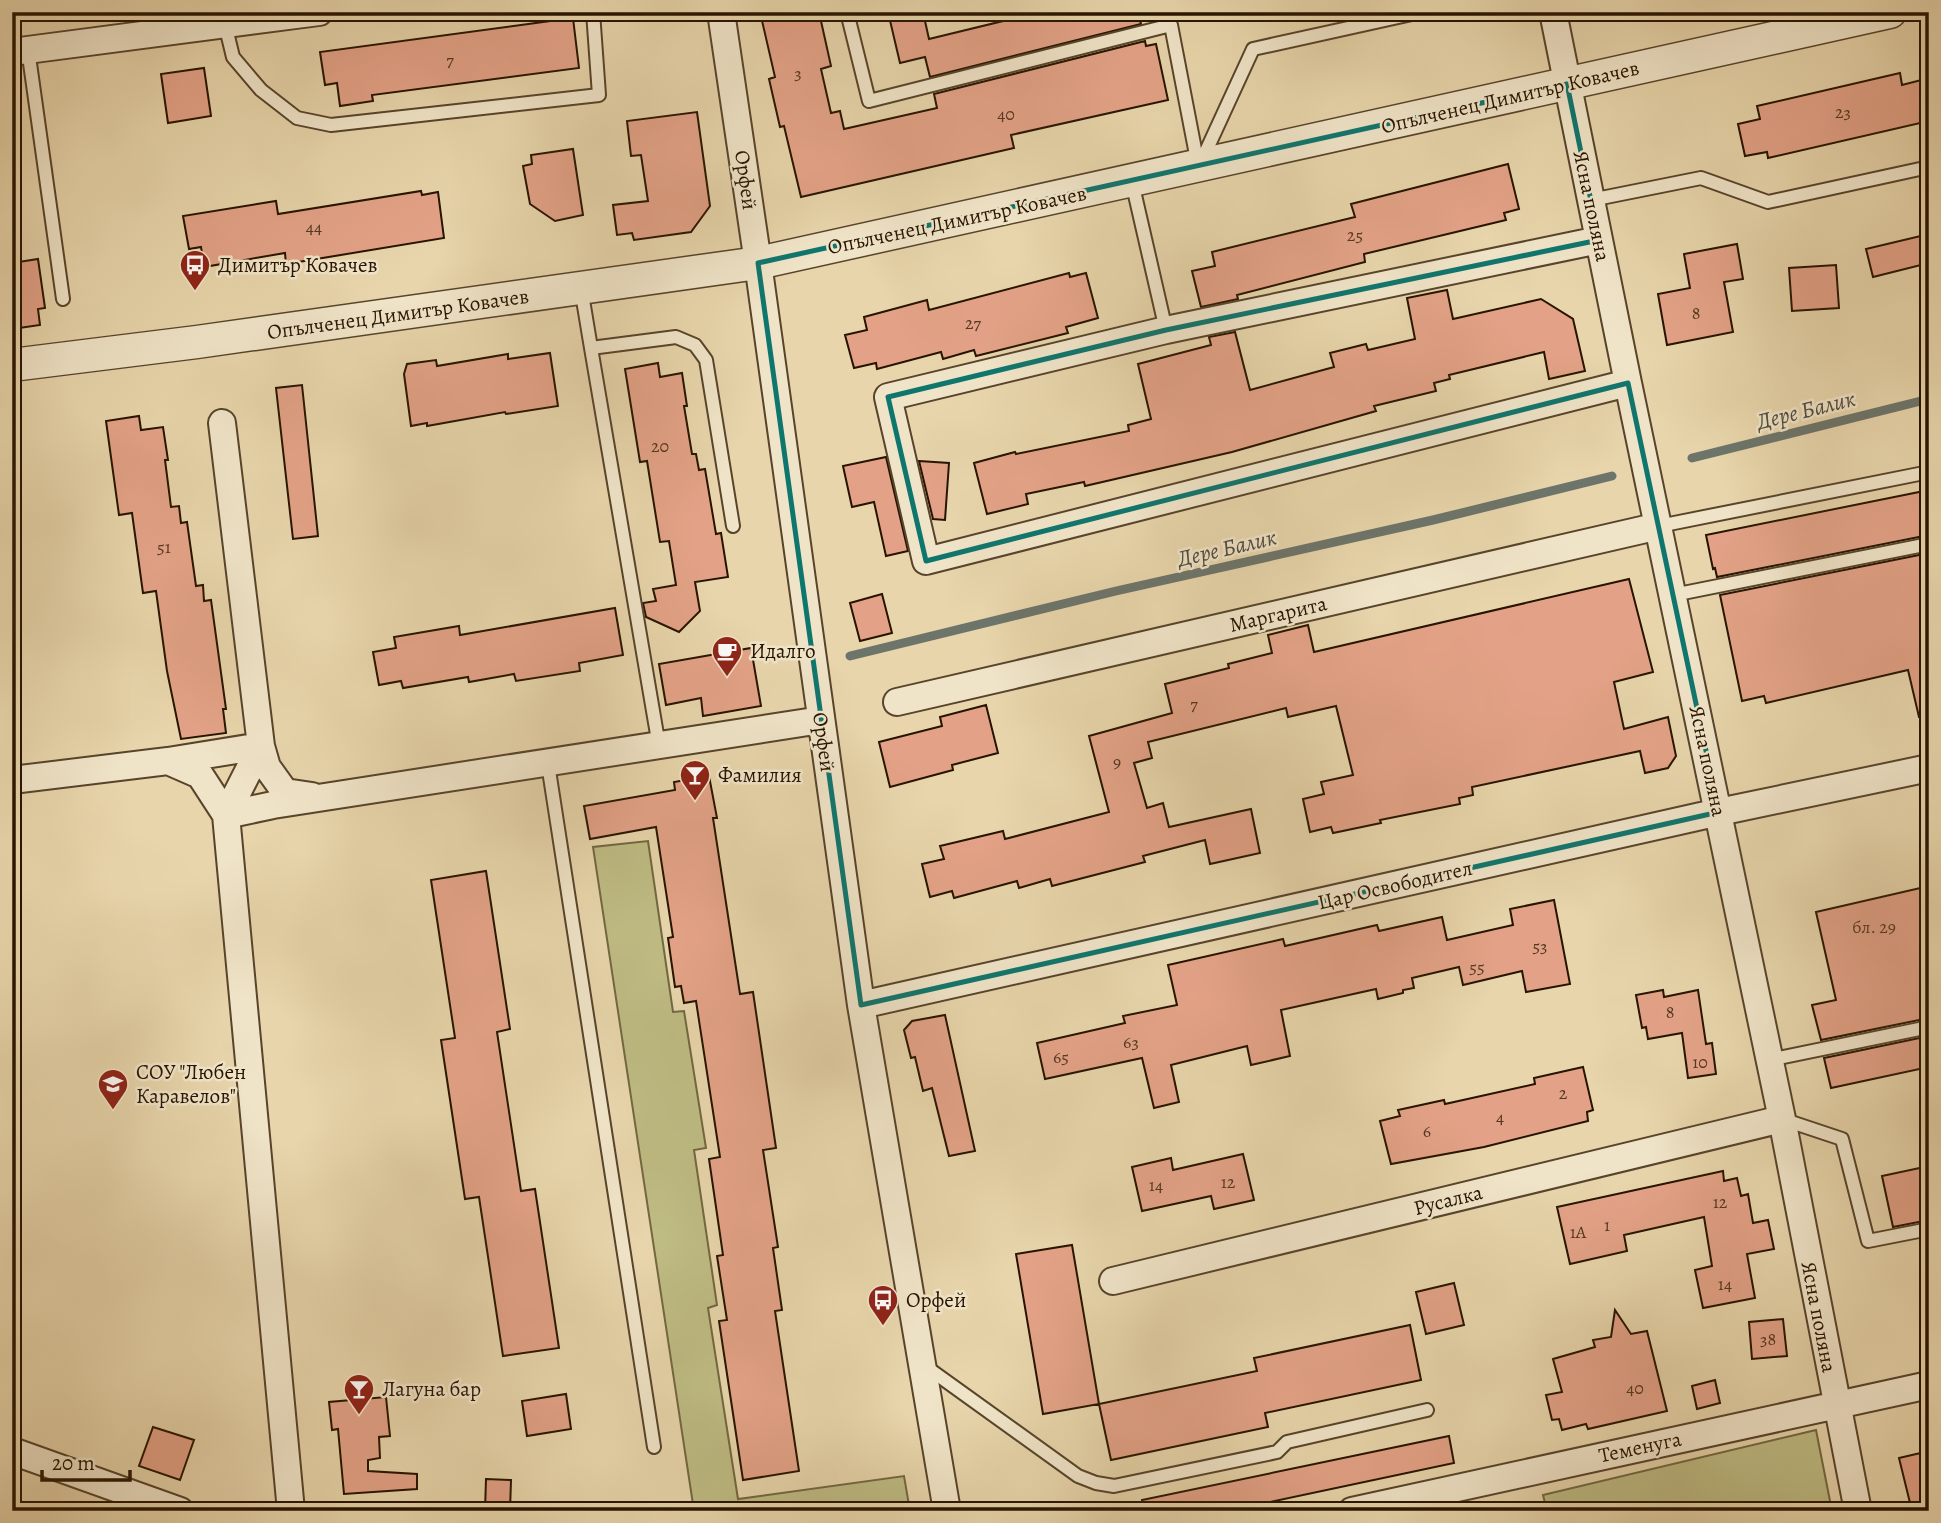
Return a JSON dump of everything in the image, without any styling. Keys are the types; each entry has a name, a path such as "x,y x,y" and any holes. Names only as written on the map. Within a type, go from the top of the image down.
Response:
{"street":[{"path":"20,51 319,12"},
{"name":"Орфей","path":"721,12 861,1005 947,1511"},
{"name":"Ясна поляна","path":"1553,12 1782,1119 1835,1404 1858,1511"},
{"name":"Опълченец Димитър Ковачев","path":"12,365 197,342 758,263 1890,12"},
{"path":"1599,240 1166,330 888,397 926,561 1628,383"},
{"path":"222,423 261,746 267,767 285,792 324,798"},
{"name":"Маргарита","path":"897,702 1659,526"},
{"path":"226,815 273,805 821,720"},
{"path":"12,780 168,761 261,746"},
{"path":"226,815 261,746"},
{"path":"168,761 200,775 226,815 290,1511"},
{"name":"Цар Освободител","path":"861,1005 1719,812 1929,768"},
{"name":"Русалка","path":"1114,1281 1782,1119"},
{"name":"Теменуга","path":"1352,1511 1929,1385"},
{"path":"12,1451 130,1503 180,1511"}],"lane":[{"path":"225,24 233,57 261,90 297,118 331,125 599,95 593,12"},
{"path":"847,12 869,101 1171,25 1199,167"},
{"path":"1199,167 1253,49 1422,12"},
{"path":"20,51 63,299"},
{"path":"1591,200 1700,178 1768,202 1929,167"},
{"path":"1132,182 1166,330"},
{"path":"581,288 659,746"},
{"path":"591,348 676,337 695,345 706,360 733,526"},
{"path":"1659,526 1929,472"},
{"path":"1673,595 1929,544"},
{"path":"548,764 654,1447"},
{"path":"1769,1060 1929,1027"},
{"path":"1782,1119 1842,1139 1868,1241 1929,1229"},
{"path":"922,1364 1078,1476 1114,1486 1277,1452 1287,1441 1427,1410"}],"highlighted area":[{"path":"1567,84 1599,240 1166,330 888,397 926,561 1628,383 1719,812 861,1005 758,263"}],"shaded area":[{"path":"648,841 673,1012 684,1011 706,1148 694,1150 717,1305 708,1308 738,1499 904,1476 910,1511 694,1511 593,847"},
{"path":"1816,1430 1832,1511 1547,1511 1543,1495"}],"building":[{"path":"760,12 819,12 831,66 821,69 831,113 840,111 844,129 937,108 934,94 1145,41 1146,46 1156,44 1168,100 1011,135 1014,148 801,197 784,126 780,127 769,79 775,77"},
{"path":"888,12 923,12 929,39 1040,12 1138,12 1141,24 930,77 925,57 900,63"},
{"path":"573,18 579,68 372,95 373,101 340,106 337,83 325,85 320,52"},
{"path":"204,68 211,116 168,123 161,74"},
{"path":"1900,73 1902,85 1929,78 1929,121 1768,158 1767,152 1745,156 1738,124 1760,119 1757,106"},
{"path":"697,112 710,206 691,232 634,240 632,233 617,235 613,205 648,201 641,155 631,156 627,121"},
{"path":"573,149 583,215 555,221 530,204 523,166 532,164 531,155"},
{"path":"1508,164 1519,209 1504,213 1506,220 1364,254 1365,262 1201,307 1192,271 1215,266 1212,252 1355,217 1351,204"},
{"path":"421,191 422,195 438,192 444,238 286,264 285,253 204,267 201,247 189,249 183,216 276,201 278,214"},
{"path":"1929,234 1929,263 1873,277 1866,249"},
{"path":"1737,244 1743,279 1724,282 1733,332 1667,345 1658,294 1690,288 1684,254"},
{"path":"38,259 45,308 38,309 40,325 12,329 12,263"},
{"path":"1836,265 1839,308 1792,311 1789,268"},
{"path":"1069,273 1070,277 1086,273 1098,318 1066,327 1068,333 976,356 974,350 943,359 941,352 877,369 876,363 854,368 845,335 867,330 864,317 927,300 929,310"},
{"path":"1447,290 1453,319 1541,299 1573,319 1585,371 1549,379 1544,352 1449,375 1450,379 1434,383 1436,391 1374,406 1376,411 1232,452 1085,486 1084,482 1026,494 1028,504 987,514 974,463 1015,452 1016,454 1129,431 1128,425 1151,419 1138,364 1211,345 1209,337 1235,332 1250,390 1334,367 1330,353 1366,344 1368,350 1415,339 1407,298"},
{"path":"550,353 558,406 427,426 427,423 411,426 404,374 407,364 436,360 437,366 508,354 508,359"},
{"path":"658,363 660,377 682,373 692,454 696,454 699,470 705,469 716,534 721,533 728,577 695,582 700,611 679,632 646,617 643,603 656,601 653,589 676,585 669,541 660,542 647,461 640,462 625,369"},
{"path":"302,385 318,536 293,539 276,388"},
{"path":"139,416 141,430 163,427 171,507 179,506 181,523 187,522 196,586 203,585 204,601 211,600 226,709 223,709 226,733 181,739 167,671 156,591 143,593 132,513 119,515 106,421"},
{"path":"886,457 908,551 886,556 874,502 852,507 843,466"},
{"path":"919,461 949,463 945,520 933,519"},
{"path":"1929,490 1929,535 1717,577 1715,568 1713,569 1706,535"},
{"path":"1929,553 1929,716 1919,717 1908,670 1766,703 1764,696 1742,701 1720,595"},
{"path":"1629,579 1653,672 1614,682 1624,729 1668,717 1676,756 1668,768 1645,773 1640,751 1472,787 1473,795 1459,798 1460,804 1380,820 1381,823 1333,833 1331,827 1310,832 1303,799 1324,794 1321,782 1353,775 1336,706 1288,717 1286,708 1148,742 1152,758 1134,763 1147,808 1163,803 1169,827 1251,809 1260,853 1210,864 1205,840 1143,856 1145,862 1052,886 1050,879 1019,888 1017,881 954,898 952,891 930,897 922,864 944,859 940,846 1003,831 1005,839 1109,812 1089,736 1172,713 1165,684 1229,668 1228,664 1272,653 1268,635 1308,625 1314,652"},
{"path":"882,594 892,633 860,641 850,603"},
{"path":"615,608 623,655 579,663 580,671 516,681 514,674 469,682 468,677 403,688 401,681 379,685 373,652 396,648 394,637 459,626 460,635"},
{"name":"Идалго","path":"751,648 761,706 703,716 701,698 666,705 659,664"},
{"path":"986,705 998,753 952,765 953,770 890,787 879,742 942,726 940,717"},
{"path":"709,776 740,994 753,992 776,1148 763,1150 778,1247 773,1248 782,1310 775,1311 799,1471 743,1480 719,1321 727,1320 717,1256 723,1255 709,1159 720,1157 696,1001 684,1003 681,986 675,987 668,938 673,937 656,827 590,839 584,806 675,790 674,782"},
{"path":"486,871 510,1029 497,1032 521,1191 535,1189 559,1348 503,1356 479,1197 465,1199 441,1040 455,1038 431,880"},
{"path":"1929,886 1929,1018 1821,1040 1812,1005 1836,1000 1816,912"},
{"path":"1554,900 1570,984 1526,992 1522,971 1463,985 1459,967 1412,978 1414,988 1403,990 1403,993 1378,999 1376,989 1281,1010 1290,1056 1251,1065 1247,1046 1171,1065 1179,1102 1154,1108 1142,1058 1045,1079 1037,1043 1125,1023 1123,1016 1177,1005 1168,965 1283,939 1285,946 1377,925 1379,931 1442,917 1447,940 1513,925 1510,909"},
{"path":"1663,990 1664,997 1698,990 1706,1044 1712,1043 1716,1074 1688,1078 1682,1033 1648,1039 1646,1027 1642,1028 1636,995"},
{"path":"945,1015 975,1151 949,1156 932,1088 923,1091 915,1057 911,1058 904,1030 912,1021"},
{"path":"1929,1036 1929,1067 1831,1088 1824,1058"},
{"path":"1583,1067 1593,1110 1587,1112 1588,1121 1484,1147 1391,1164 1380,1121 1400,1116 1398,1110 1444,1100 1445,1104 1535,1084 1534,1078"},
{"path":"1243,1154 1254,1200 1214,1209 1211,1196 1142,1211 1132,1167 1171,1158 1173,1170"},
{"path":"1929,1166 1929,1220 1893,1227 1882,1176"},
{"path":"1723,1171 1724,1181 1737,1178 1741,1196 1748,1194 1753,1223 1768,1220 1774,1249 1747,1254 1755,1298 1703,1308 1695,1270 1712,1266 1704,1217 1624,1235 1627,1251 1570,1264 1557,1207"},
{"path":"1072,1245 1099,1404 1043,1414 1016,1254"},
{"path":"1454,1283 1464,1325 1426,1334 1416,1292"},
{"path":"1615,1310 1631,1334 1647,1331 1667,1411 1588,1429 1586,1424 1562,1430 1559,1419 1552,1420 1546,1395 1562,1392 1553,1359 1595,1347 1593,1340 1611,1337"},
{"path":"1783,1319 1787,1356 1752,1359 1749,1322"},
{"path":"1410,1325 1421,1380 1265,1413 1268,1427 1111,1460 1099,1404 1257,1371 1254,1358"},
{"path":"1715,1380 1720,1403 1697,1409 1692,1386"},
{"path":"566,1394 571,1429 527,1436 522,1401"},
{"path":"386,1397 390,1436 379,1437 380,1458 368,1460 368,1471 417,1474 417,1489 344,1494 338,1429 332,1430 329,1402"},
{"path":"153,1427 194,1440 180,1480 139,1466"},
{"path":"1449,1436 1454,1463 1228,1511 1144,1511 1142,1500"},
{"path":"1929,1451 1929,1511 1912,1511 1899,1458"},
{"path":"486,1479 511,1480 510,1511 485,1511"}],"waterway":[{"name":"Дере Балик","path":"1692,458 1929,399"},
{"name":"Дере Балик","path":"850,656 1116,591 1433,520 1612,476"}],"place":[{"name":"Димитър Ковачев","path":"195,292"},
{"name":"Идалго","path":"727,678"},
{"name":"Фамилия","path":"695,802"},
{"name":"СОУ \"Любен Каравелов\"","path":"113,1111"},
{"name":"Орфей","path":"883,1327"},
{"name":"Лагуна бар","path":"359,1416"}]}
